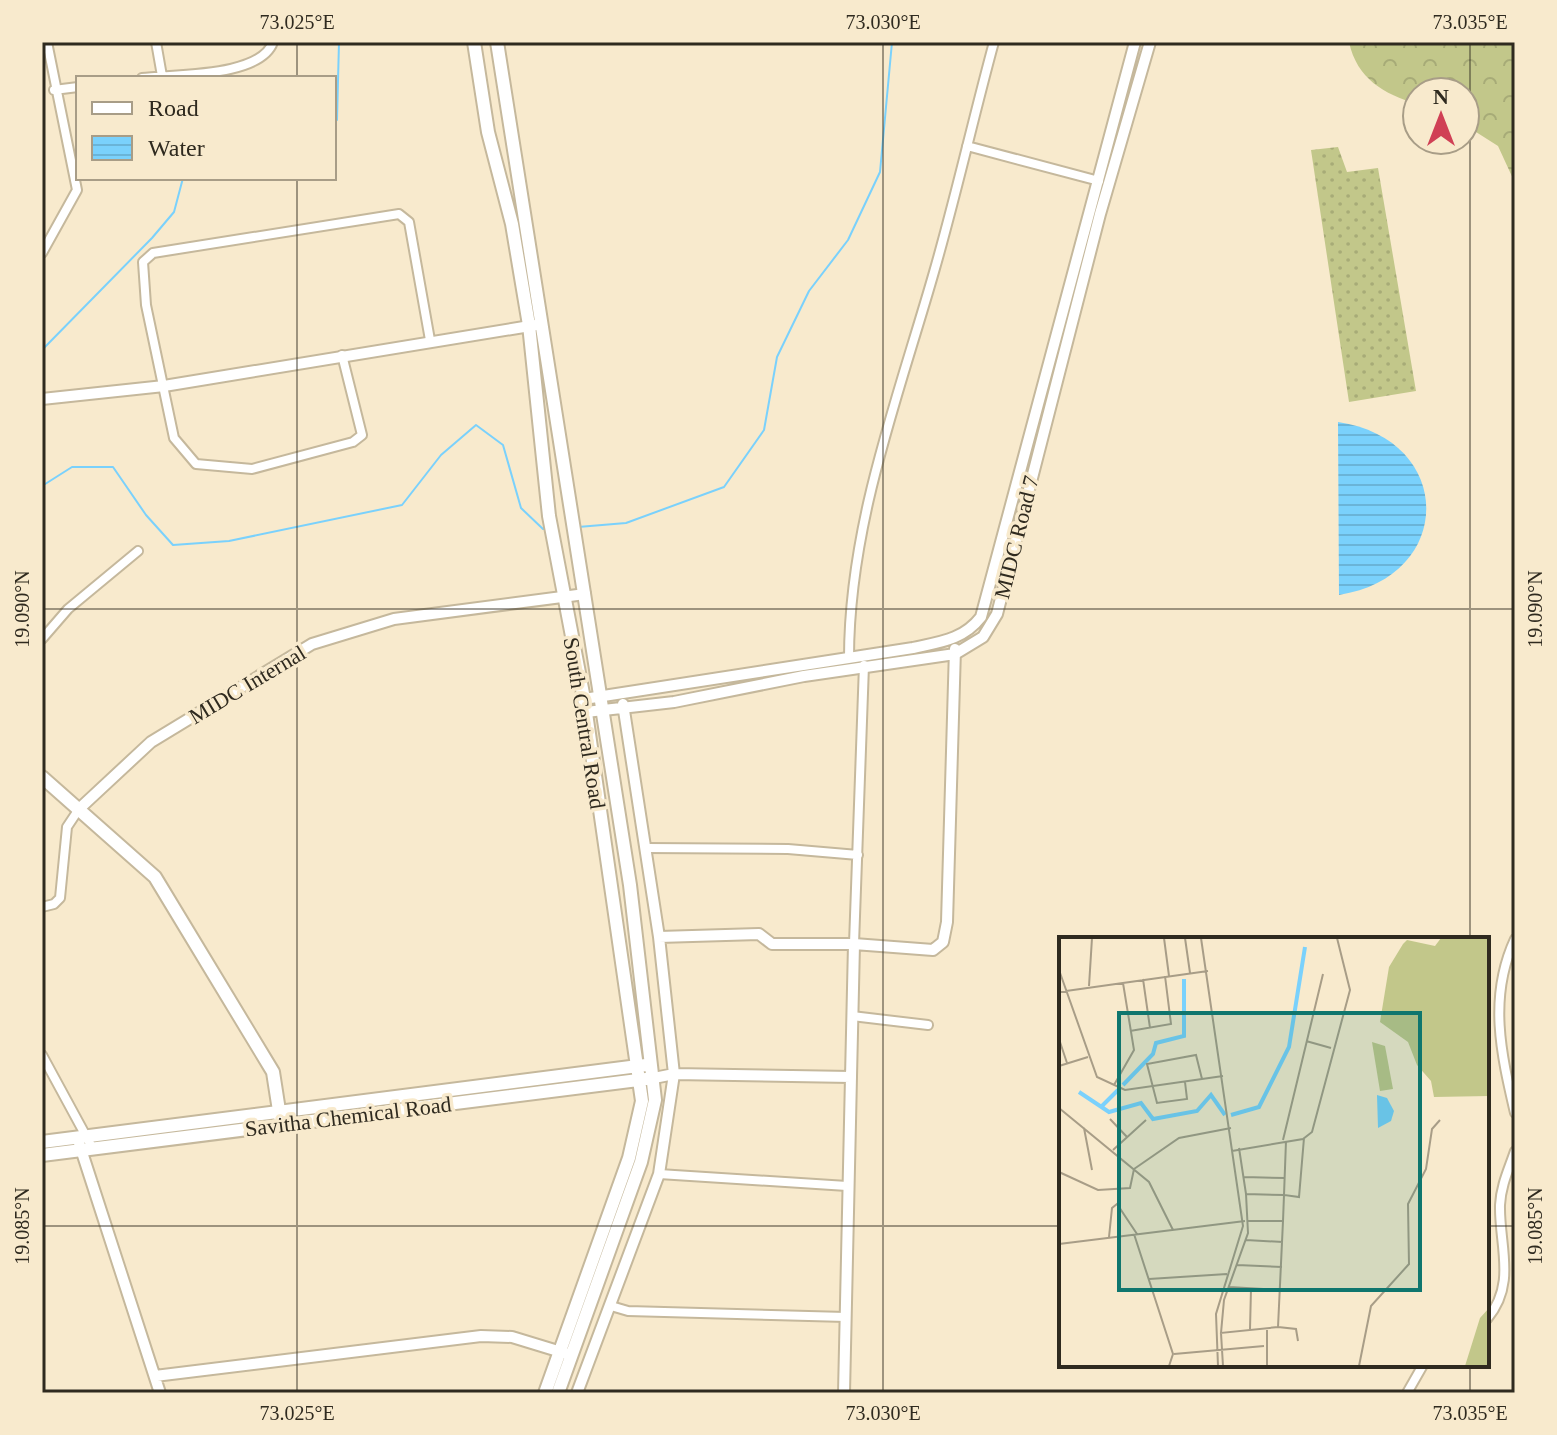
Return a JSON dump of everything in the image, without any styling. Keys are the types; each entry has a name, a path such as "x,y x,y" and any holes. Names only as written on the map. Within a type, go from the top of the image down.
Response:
{"main road":[{"name":"South Central Road","path":"474,42 488,132 535,324 585,594 630,885 646,1072"},
{"name":"South Central Road","path":"497,42 535,324 551,528 585,706 609,888 646,1072 655,1100 641,1162 565,1353 545,1393"},
{"path":"42,777 155,877 273,1072 280,1118"},
{"name":"Savitha Chemical Road","path":"42,1142 280,1118 646,1072"},
{"name":"Savitha Chemical Road","path":"42,1155 280,1118"},
{"name":"South Central Road","path":"558,1393 565,1353"}],"street":[{"path":"42,253 77,190 54,90 47,42"},
{"path":"156,42 162,76 247,66 269,54 273,42"},
{"path":"849,658 848,610 871,493 994,42"},
{"name":"MIDC Road 7","path":"600,704 623,708 955,654 983,637 997,614 1118,94 1135,42"},
{"name":"MIDC Road 7","path":"955,639 971,630 981,617 1150,42"},
{"path":"54,90 76,87"},
{"path":"1118,94 1132,95"},
{"path":"967,146 1099,181"},
{"path":"342,355 362,435 353,442 318,454 252,469 196,464 174,438 146,305 143,262 153,253 399,214 409,222 430,340"},
{"path":"42,399 164,386 535,324"},
{"path":"42,639 68,609 138,551"},
{"path":"997,561 1008,566"},
{"name":"MIDC Internal","path":"79,809 151,742 312,644 394,619 585,594"},
{"path":"585,706 600,704 621,695 955,639 947,922 943,942 933,950 854,944 772,944 759,934 659,937"},
{"path":"844,1393 847,1186 865,654"},
{"path":"577,1393 659,1174 674,1074 659,937 621,695"},
{"path":"42,907 60,898 67,827 79,809"},
{"path":"646,848 788,849 858,855"},
{"path":"1515,939 1498,991 1498,1015 1515,1113"},
{"path":"852,1016 928,1025"},
{"path":"42,1055 88,1149 160,1393"},
{"path":"646,1072 851,1077"},
{"path":"1489,1316 1500,1299 1505,1278 1506,1253 1500,1208 1502,1190 1515,1151"},
{"path":"659,1174 847,1186"},
{"path":"611,1306 628,1311 846,1317"},
{"path":"155,1376 481,1336 512,1337 565,1353"},
{"path":"1407,1393 1422,1367"}],"green space":[{"path":"1349,42 1515,42 1515,183 1498,146 1481,135 1481,76 1401,76 1401,98 1383,90 1365,75"},
{"path":"1338,147 1347,172 1378,168 1416,391 1349,402 1311,150"}],"water":[{"path":"1338,422 1376,434 1404,454 1421,479 1426,508 1421,537 1405,563 1377,583 1339,595"}],"waterway":[{"path":"336,120 339,42"},
{"path":"578,527 626,523 724,487 764,430 777,357 809,291 848,240 880,172 892,42"},
{"path":"42,350 174,212 182,180"},
{"path":"42,486 72,467 113,467 146,515 173,545 229,541 402,505 441,455 476,425 503,445 521,508 543,529 548,529"}]}
